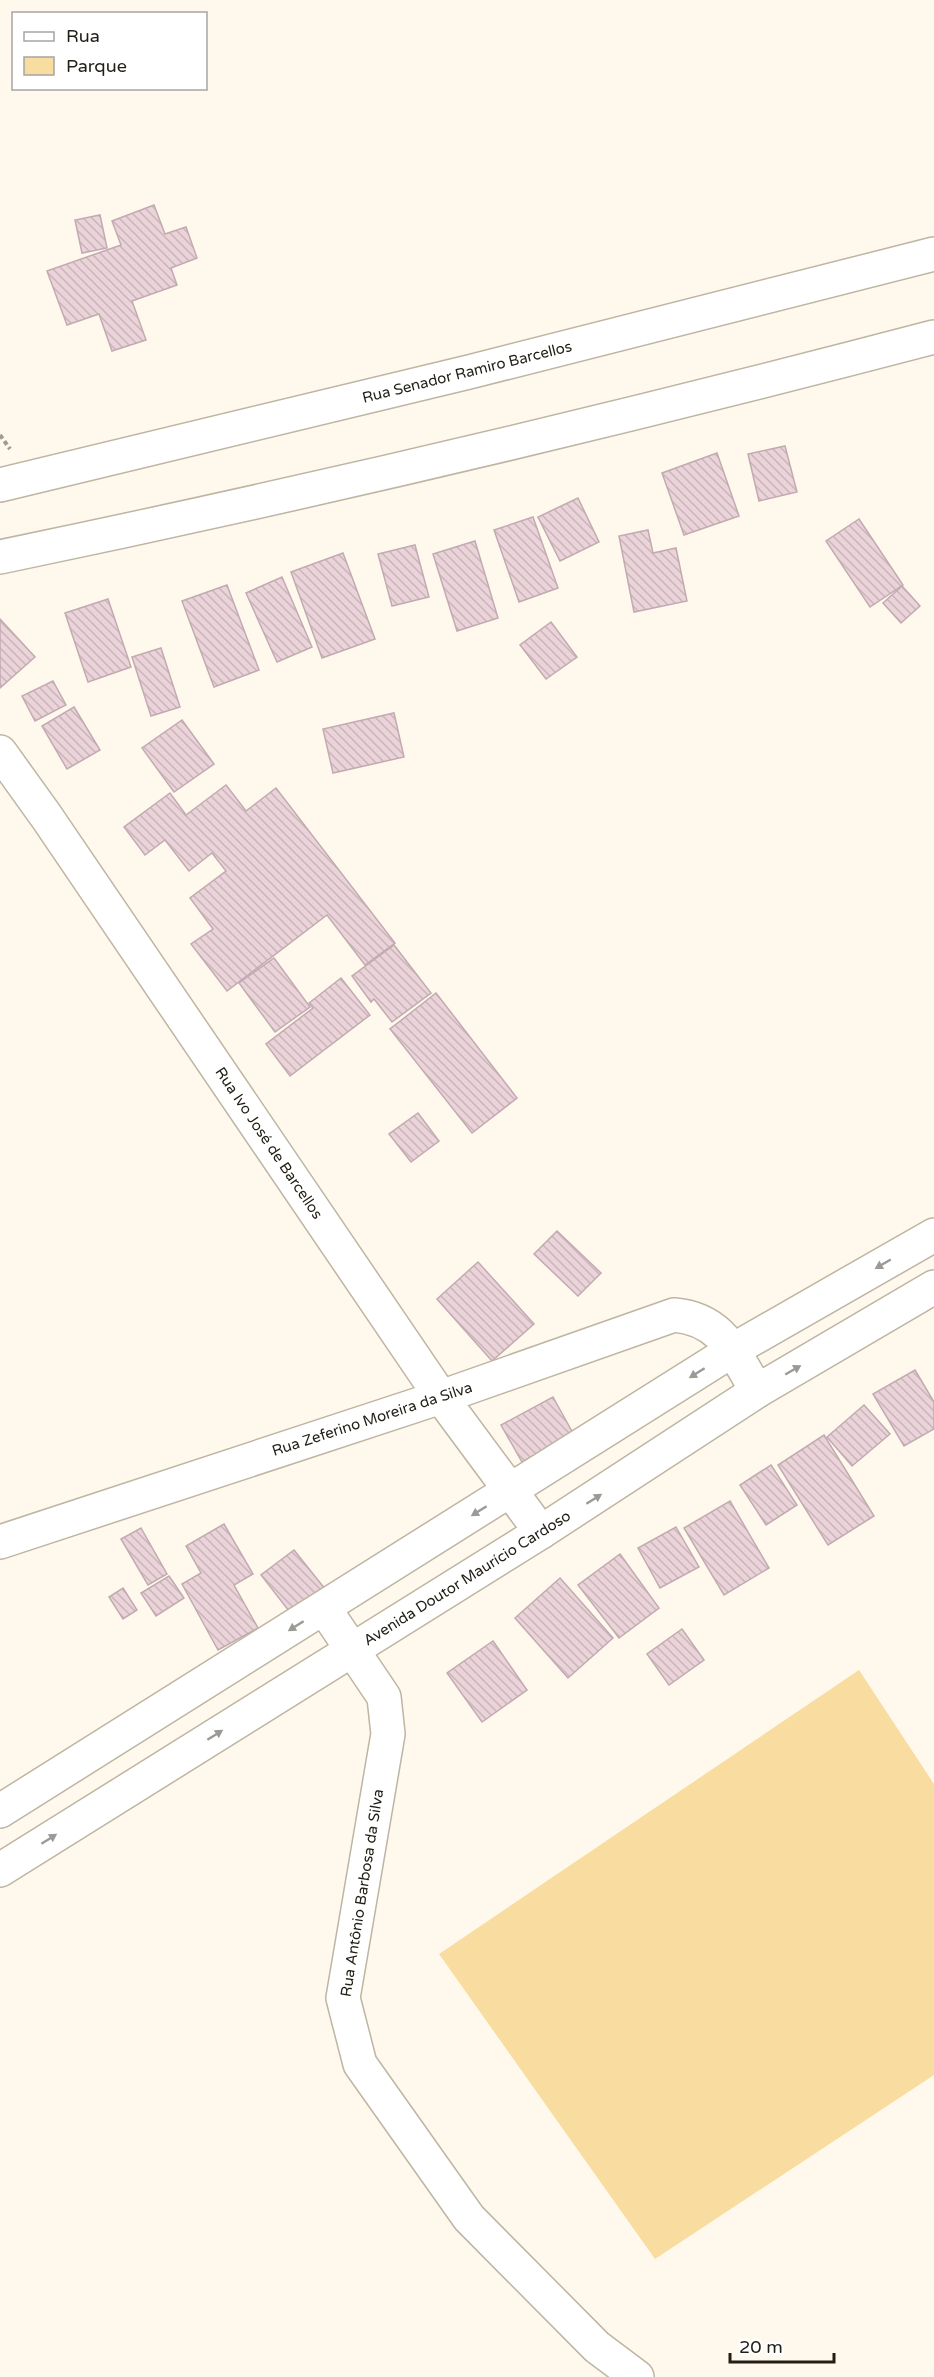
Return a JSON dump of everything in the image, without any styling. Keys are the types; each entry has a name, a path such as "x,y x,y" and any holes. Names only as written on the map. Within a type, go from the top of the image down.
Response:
{"street":[{"name":"Rua Senador Ramiro Barcellos","path":"0,485 469,372 934,254"},
{"path":"0,557 174,521 652,410 934,337"},
{"name":"Rua Ivo José de Barcellos","path":"0,752 46,816 441,1397 541,1532"},
{"path":"0,1811 733,1350 934,1235"},
{"name":"Avenida Doutor Maurício Cardoso","path":"0,1870 541,1532 756,1391 934,1287"},
{"name":"Rua Zeferino Moreira da Silva","path":"0,1542 441,1397 674,1315 695,1317 712,1326 733,1350 756,1391"},
{"name":"Rua Antônio Barbosa da Silva","path":"324,1608 384,1698 388,1734 343,1998 360,2064 469,2218 597,2347 637,2377"},
{"path":"90,1755 119,1794"}],"green space":[{"path":"859,1670 934,1784 934,2075 655,2259 439,1954"}],"building":[{"path":"154,205 165,234 186,227 197,258 171,268 177,285 132,301 146,340 112,351 99,314 67,325 47,271 121,245 112,221"},
{"path":"100,215 107,248 82,253 75,220"},
{"path":"785,446 797,492 759,501 748,454"},
{"path":"717,453 739,516 684,535 662,473"},
{"path":"578,498 599,542 560,561 538,517"},
{"path":"533,517 558,588 519,602 494,530"},
{"path":"859,519 903,585 870,607 826,541"},
{"path":"648,530 653,553 676,548 687,601 634,612 619,536"},
{"path":"475,541 498,618 457,631 433,554"},
{"path":"415,545 429,597 392,606 378,554"},
{"path":"343,553 375,639 322,658 291,572"},
{"path":"282,577 312,647 277,662 246,593"},
{"path":"227,585 259,670 214,687 182,601"},
{"path":"902,586 920,606 901,623 883,603"},
{"path":"108,599 131,667 88,682 65,613"},
{"path":"0,619 35,657 0,688"},
{"path":"551,622 577,657 546,679 520,645"},
{"path":"161,648 180,707 151,716 132,657"},
{"path":"53,681 66,705 35,721 22,696"},
{"path":"74,707 100,750 67,769 42,726"},
{"path":"394,713 404,757 333,773 323,729"},
{"path":"182,720 214,764 174,792 142,748"},
{"path":"226,785 246,811 276,788 395,943 365,965 327,915 227,991 191,944 213,929 190,898 226,871 212,853 189,871 165,840 145,855 124,827 170,793 186,815"},
{"path":"394,945 431,993 392,1022 374,999 371,1002 352,976"},
{"path":"274,958 310,1007 275,1032 239,983"},
{"path":"341,978 370,1015 290,1076 266,1044 313,1008 309,1003"},
{"path":"436,993 517,1098 472,1133 390,1029"},
{"path":"418,1113 439,1141 411,1162 389,1134"},
{"path":"557,1231 601,1273 578,1296 534,1254"},
{"path":"478,1262 534,1324 492,1361 437,1299"},
{"path":"915,1370 934,1402 934,1429 904,1446 873,1394"},
{"path":"553,1397 574,1435 522,1462 501,1425"},
{"path":"864,1405 890,1434 852,1466 827,1437"},
{"path":"824,1435 874,1516 828,1545 778,1465"},
{"path":"771,1465 797,1505 766,1525 740,1485"},
{"path":"730,1501 769,1568 724,1595 684,1528"},
{"path":"224,1524 253,1574 234,1585 258,1628 218,1650 182,1584 201,1573 186,1546"},
{"path":"676,1527 699,1567 660,1588 638,1548"},
{"path":"141,1528 167,1574 148,1585 121,1539"},
{"path":"294,1550 325,1589 292,1615 261,1575"},
{"path":"620,1554 659,1608 619,1638 578,1585"},
{"path":"169,1576 184,1598 156,1616 141,1593"},
{"path":"560,1578 613,1638 568,1678 515,1618"},
{"path":"123,1588 137,1610 123,1619 109,1597"},
{"path":"682,1629 704,1660 669,1685 647,1654"},
{"path":"493,1641 527,1690 482,1722 447,1673"}]}
